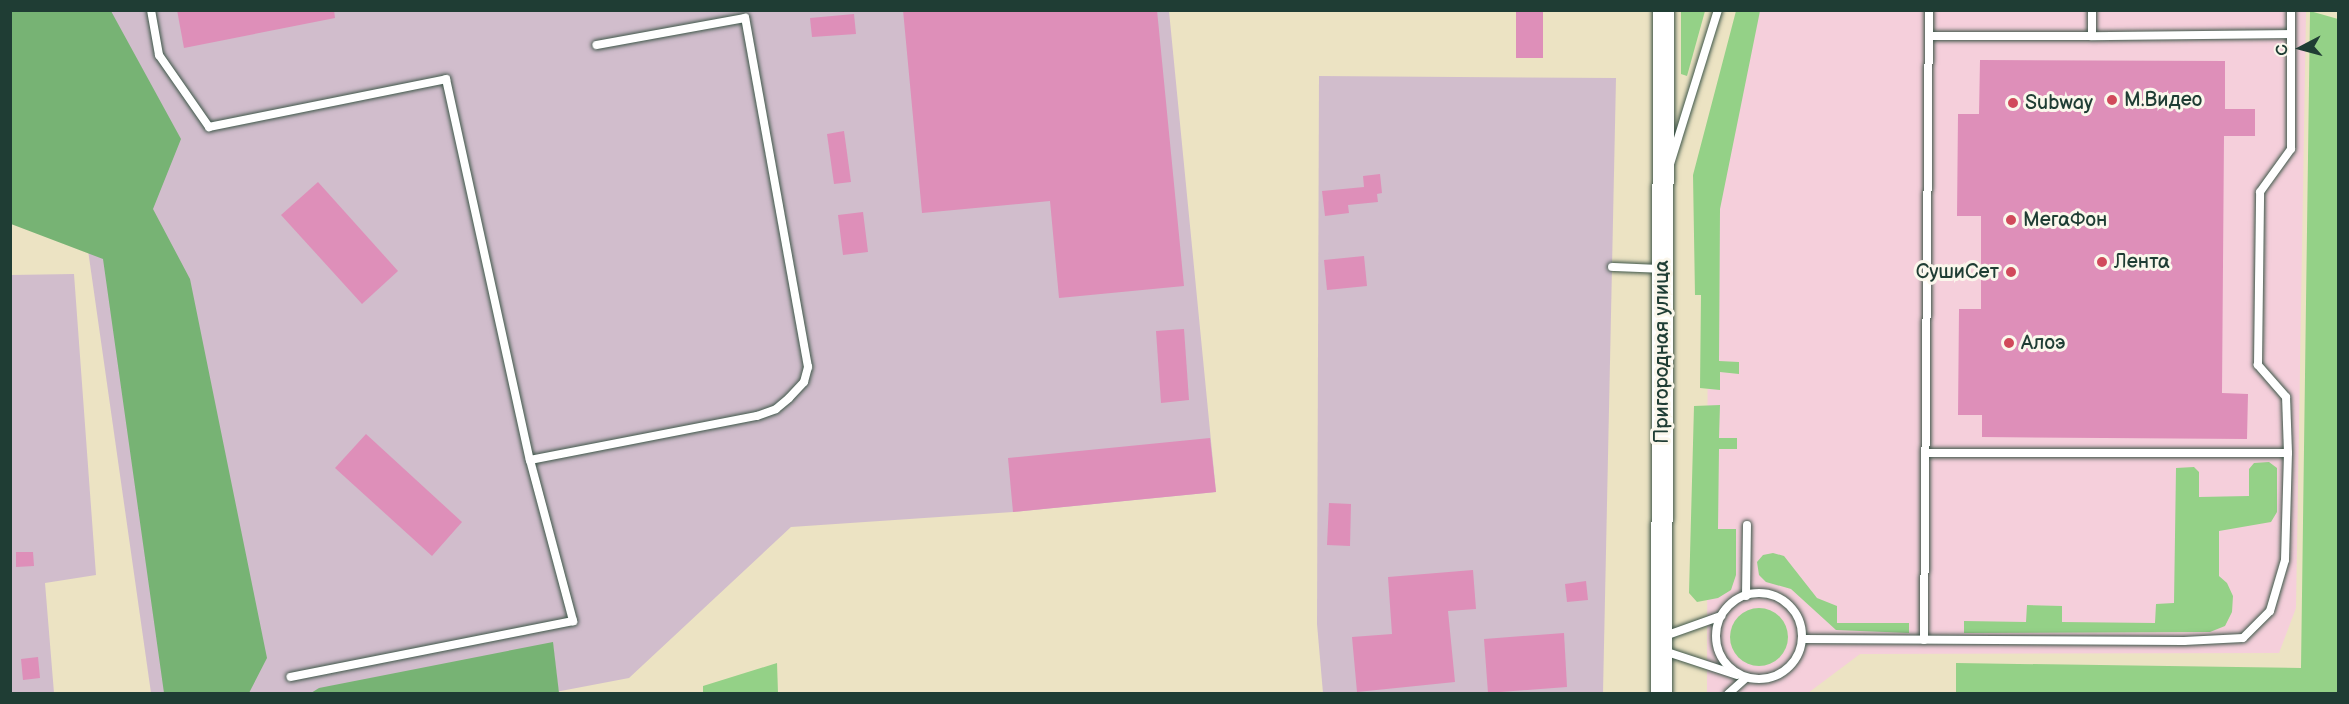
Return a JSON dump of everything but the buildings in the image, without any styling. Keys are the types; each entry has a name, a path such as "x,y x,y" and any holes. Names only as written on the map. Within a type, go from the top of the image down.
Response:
{"street":[{"name":"Пригородная улица","path":"1661,693 1663,10"}],"lane":[{"path":"151,10 159,55 209,127 446,79 530,460 573,621 290,677"},
{"path":"1662,187 1718,10"},
{"path":"1924,640 1929,10"},
{"path":"2092,10 2092,36"},
{"path":"1803,639 2243,638 2270,611 2285,560 2288,453 2286,397 2258,365 2260,192 2291,149 2291,10"},
{"path":"530,460 757,416 776,410 804,382 808,367 744,18 596,45"},
{"path":"1929,36 2291,34"},
{"path":"1612,267 1662,269"},
{"path":"1926,453 2288,453"},
{"path":"1746,596 1747,525"},
{"path":"1759,592 1782,598 1798,615 1803,639 1794,663 1772,678 1746,678 1661,644 1721,615 1736,599 1759,592"},
{"path":"1721,615 1716,638 1725,663 1746,678"},
{"path":"1728,693 1738,689 1746,678"}],"shaded area":[{"path":"54,11 1169,11 1216,492 1013,512 791,527 629,678 545,694 151,693"},
{"path":"1737,11 2306,11 2296,608 2279,653 1860,654 1808,693 1707,694 1708,153"},
{"path":"1319,76 1616,78 1603,693 1323,693 1317,624"},
{"path":"74,274 96,575 45,583 54,693 11,693 10,275"}],"green space":[{"path":"11,10 111,11 181,139 153,209 190,279 267,658 249,693 164,693 103,259 11,224"},
{"path":"1681,11 1705,11 1687,76 1681,74"},
{"path":"1736,11 1760,11 1720,209 1719,361 1739,362 1739,374 1720,372 1720,390 1700,388 1701,295 1695,295 1693,175"},
{"path":"2310,11 2338,19 2338,693 1956,693 1956,663 2301,668"},
{"path":"1720,405 1719,438 1737,438 1737,449 1719,449 1718,529 1736,529 1736,575 1731,590 1718,598 1697,602 1689,593 1694,406"},
{"path":"2269,462 2277,468 2277,512 2271,522 2219,531 2219,576 2227,583 2233,596 2232,612 2225,626 2210,632 1964,633 1964,621 2026,622 2027,605 2062,606 2062,622 2155,623 2156,604 2174,603 2176,468 2194,467 2199,472 2199,497 2249,496 2249,469 2254,463"},
{"path":"1773,553 1784,556 1817,598 1837,606 1837,623 1909,623 1909,633 1836,630 1791,589 1766,582 1759,575 1757,562 1763,555"},
{"path":"1759,608 1770,610 1783,621 1788,637 1786,648 1775,661 1759,666 1748,664 1735,653 1730,637 1732,626 1743,613"},
{"path":"553,642 559,693 311,693 319,688"},
{"path":"777,663 778,693 703,693 703,686"}],"place":[{"name":"М.Видео","path":"2112,100"},
{"name":"Subway","path":"2013,103"},
{"name":"МегаФон","path":"2011,220"},
{"name":"Лента","path":"2102,262"},
{"name":"СушиСет","path":"2011,272"},
{"name":"Алоэ","path":"2009,343"}]}
